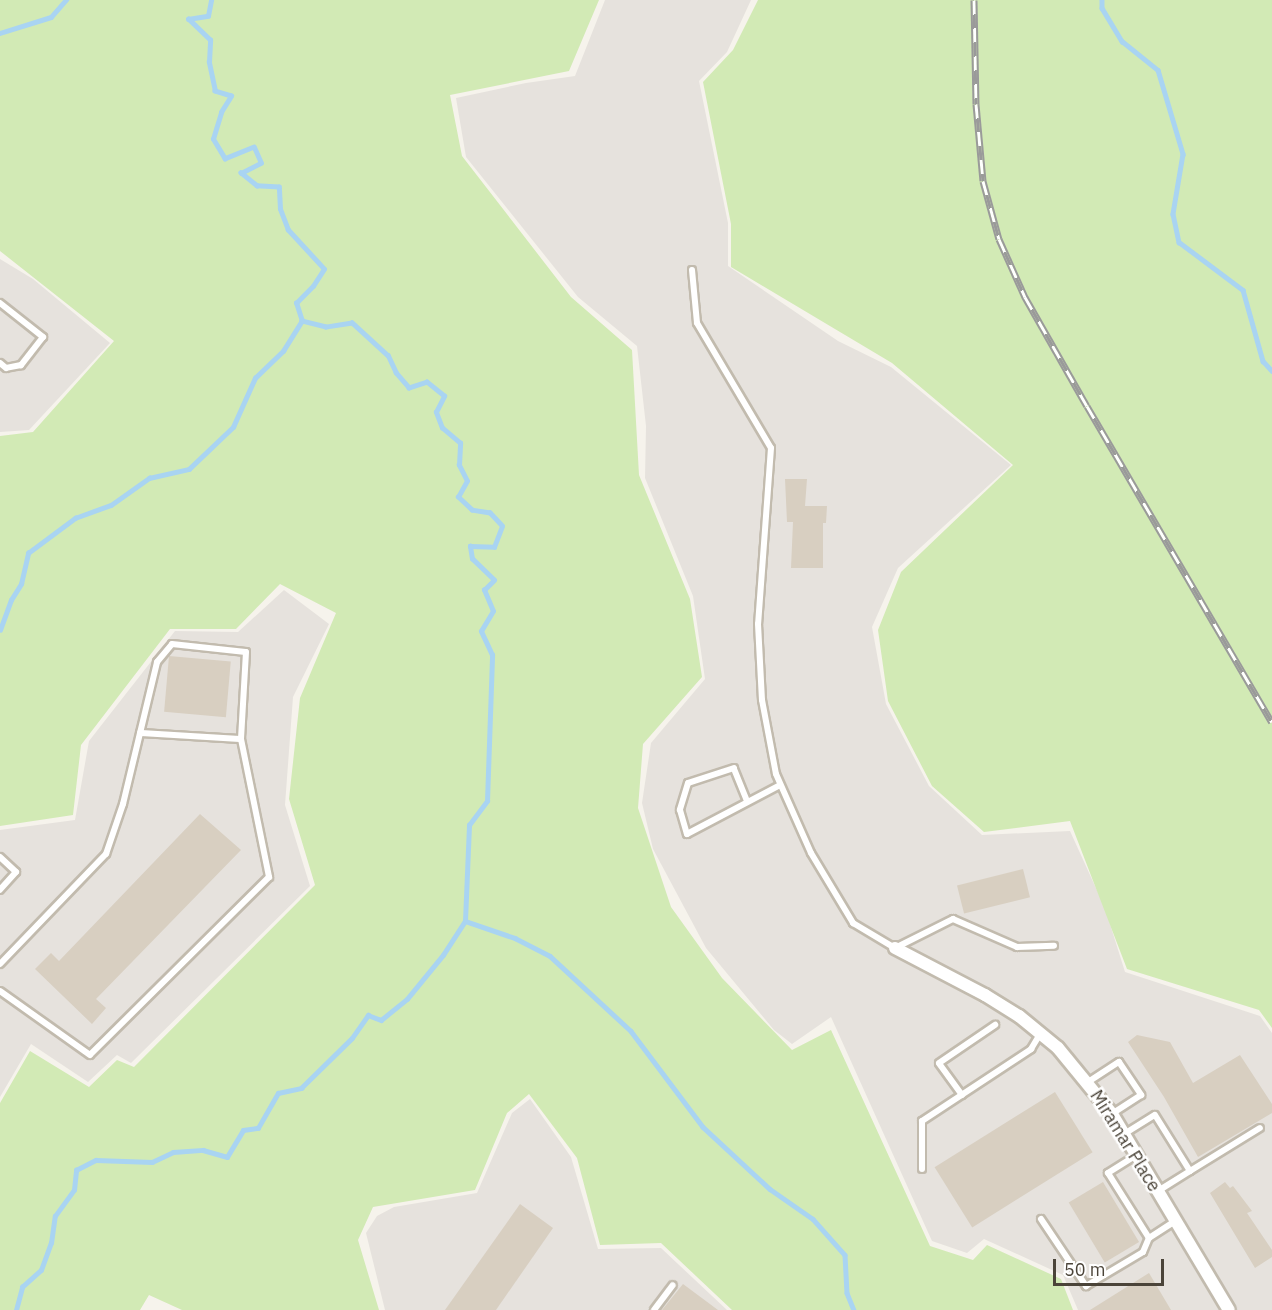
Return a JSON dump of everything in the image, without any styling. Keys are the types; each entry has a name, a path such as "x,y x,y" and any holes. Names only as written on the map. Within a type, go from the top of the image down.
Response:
{"street":[{"name":"Miramar Place","path":"895,948 985,995 1058,1048 1112,1114 1229,1310"}],"lane":[{"path":"692,270 697,323 771,448 758,624 762,700 780,785 811,853 853,923 895,948 953,919 1017,948 1054,946"},
{"path":"0,303 44,337 21,365 6,368 0,363"},
{"path":"0,964 106,854 123,804 157,662 172,644 246,652 242,739 269,877 90,1055 0,992"},
{"path":"140,733 242,739"},
{"path":"747,801 734,768 688,783 680,810 687,834 780,785"},
{"path":"0,857 16,872 0,890"},
{"path":"962,1095 939,1063 995,1025"},
{"path":"922,1169 922,1121 1031,1049 1041,1034"},
{"path":"1088,1082 1119,1062 1141,1095 1112,1114"},
{"path":"1123,1135 1155,1115 1190,1171"},
{"path":"1157,1192 1260,1128"},
{"path":"1135,1156 1108,1173 1149,1238"},
{"path":"1041,1219 1086,1286 1143,1252 1149,1238 1175,1221"},
{"path":"654,1310 673,1285"}],"shaded area":[{"path":"605,0 751,0 727,52 699,81 728,223 728,266 838,341 891,367 1011,465 898,568 872,627 886,704 929,786 982,835 1070,831 1105,908 1125,972 1260,1016 1272,1033 1272,1310 1078,1310 1063,1275 984,1239 967,1253 932,1241 831,1017 792,1044 774,1030 706,948 653,849 642,803 651,743 705,679 693,596 645,478 646,426 637,346 578,297 466,157 456,98 526,83 575,76"},
{"path":"0,259 33,279 110,343 29,430 0,432"},
{"path":"284,590 329,624 293,697 285,805 310,886 131,1063 117,1055 88,1082 31,1044 0,1097 0,830 75,820 89,741 175,631 238,632"},
{"path":"530,1099 571,1157 598,1249 661,1248 727,1310 385,1310 366,1233 377,1216 394,1207 477,1193 512,1113"}],"green space":[{"path":"0,0 599,0 569,71 450,95 462,156 571,297 632,350 639,475 690,599 702,677 643,744 638,808 671,907 722,978 792,1050 831,1030 930,1246 973,1260 987,1245 1061,1279 1073,1310 732,1310 661,1243 600,1245 577,1158 529,1094 507,1113 475,1190 373,1207 358,1240 379,1310 182,1310 149,1295 140,1310 0,1310 0,1103 30,1051 89,1087 117,1060 134,1067 315,885 289,799 300,698 336,613 280,584 236,629 170,629 81,745 73,815 0,826 0,436 33,432 114,341 0,251"},
{"path":"758,0 1272,0 1272,1028 1259,1010 1127,969 1070,821 984,832 932,786 888,701 878,630 901,572 1013,465 892,363 731,267 731,224 703,82 733,50"}],"building":[{"path":"785,479 807,479 805,506 827,506 826,523 823,523 823,568 791,568 793,522 787,522"},
{"path":"169,656 231,661 226,717 164,712"},
{"path":"200,814 241,850 96,999 106,1008 92,1024 35,969 51,953 59,961"},
{"path":"1023,869 1030,897 964,914 957,885"},
{"path":"1137,1035 1170,1042 1193,1083 1240,1055 1272,1104 1272,1113 1198,1157 1164,1097 1128,1042"},
{"path":"1055,1092 1093,1152 972,1227 935,1167"},
{"path":"1103,1182 1139,1242 1105,1263 1069,1203"},
{"path":"1225,1182 1230,1188 1233,1186 1252,1211 1247,1213 1272,1250 1272,1257 1255,1268 1210,1193"},
{"path":"520,1204 553,1228 496,1310 445,1310"},
{"path":"1149,1273 1171,1310 1090,1310"},
{"path":"683,1284 718,1310 662,1310"}],"waterway":[{"path":"0,33 51,17 66,0"},
{"path":"16,1310 22,1287 41,1270 51,1243 55,1216 74,1190 76,1170 96,1160 152,1162 173,1152 203,1150 227,1157 243,1130 258,1128 278,1093 301,1088 352,1038 368,1015 381,1020 407,999 443,955 465,921 469,825 487,801 492,655 481,631 493,611 484,590 494,580 472,559 470,546 494,547 502,526 490,513 472,510 458,497 467,481 459,465 460,443 442,428 436,412 444,396 427,382 409,388 396,373 388,356 352,323 326,327 302,321 296,303 313,286 324,269 288,230 280,209 279,187 257,186 241,173 261,163 254,147 225,159 213,139 221,112 231,96 215,91 209,62 210,40 188,19 208,16 211,0"},
{"path":"1102,0 1102,8 1122,41 1158,70 1183,154 1173,214 1179,242 1243,290 1263,361 1272,371"},
{"path":"0,630 11,600 21,584 28,553 75,518 111,505 149,478 189,469 233,427 255,378 283,351 302,321"},
{"path":"465,921 515,938 550,956 631,1031 703,1127 770,1189 813,1219 845,1255 847,1293 854,1310"}],"railway":[{"path":"974,0 976,104 983,181 999,239 1025,297 1272,722"}]}
